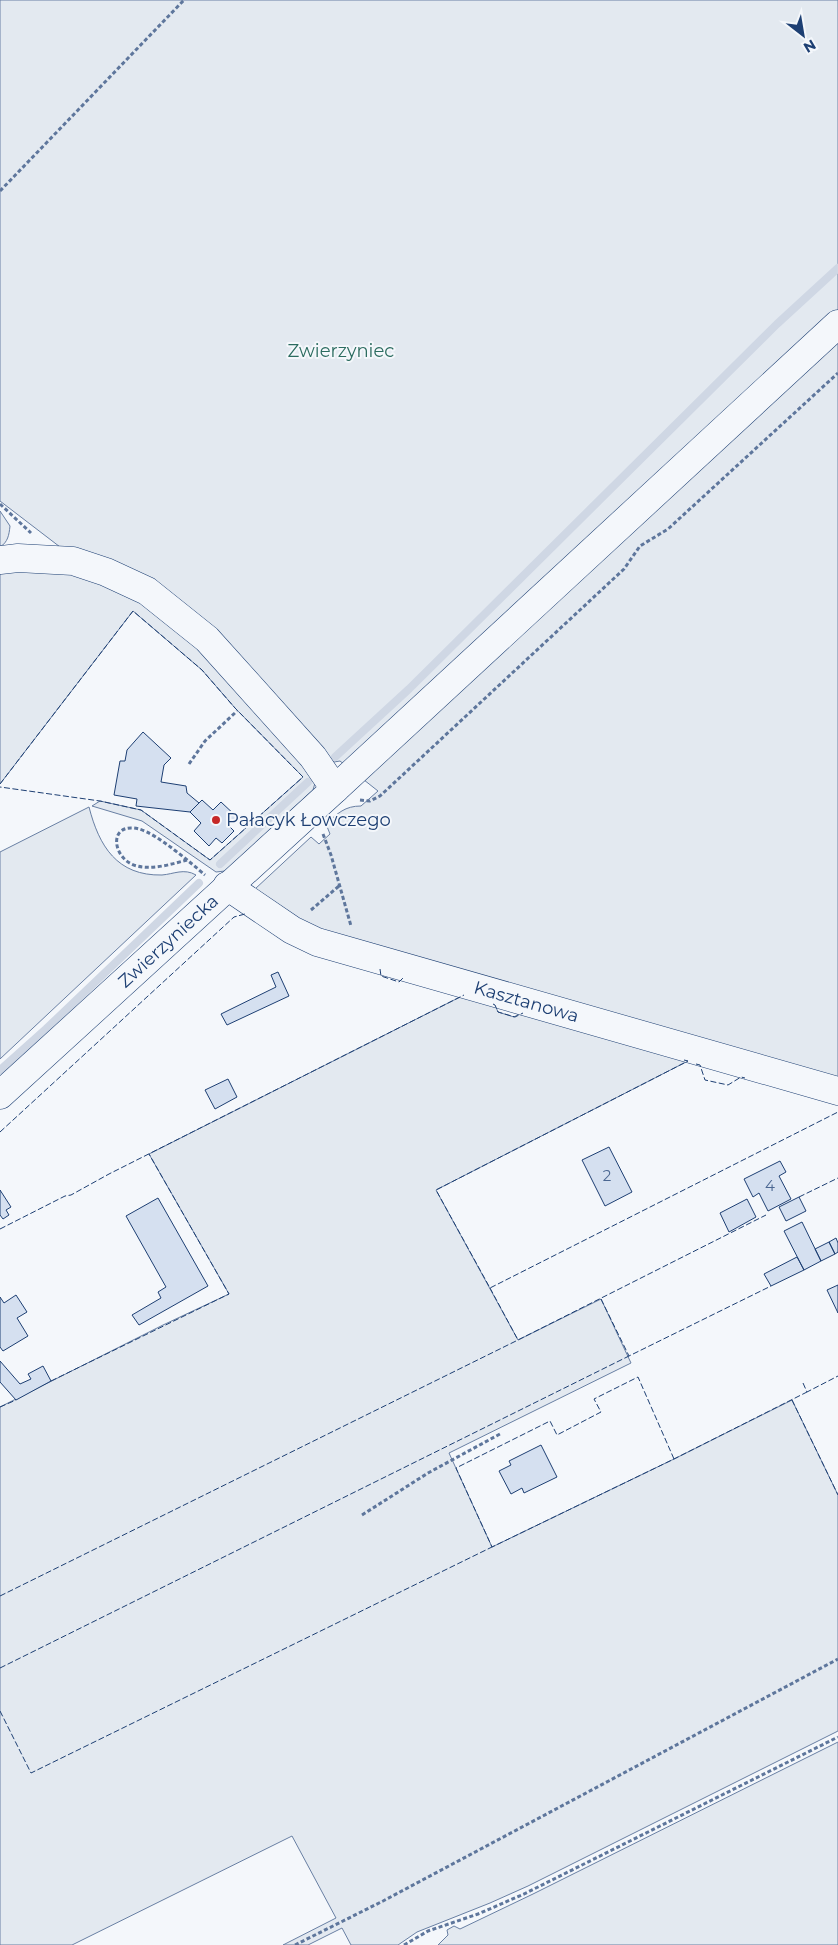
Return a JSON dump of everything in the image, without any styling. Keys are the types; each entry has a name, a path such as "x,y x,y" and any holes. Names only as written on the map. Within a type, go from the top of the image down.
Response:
{"street":[{"name":"Zwierzyniecka","path":"0,1095 227,886 346,795 838,324"},
{"path":"0,560 18,558 73,561 106,572 147,591 207,639 346,795"},
{"name":"Kasztanowa","path":"227,886 303,937 838,1091"}],"path":[{"path":"0,191 184,0"},
{"path":"346,795 370,801 380,796 624,569 640,546 668,529 838,373"},
{"path":"189,764 205,741 234,713 258,696"},
{"path":"187,860 163,865 136,866 125,859 118,851 116,836 119,832 128,828 138,828 187,860 212,880 227,886"},
{"path":"322,831 331,855 357,953"},
{"path":"278,922 318,906 339,886"},
{"path":"362,1515 428,1472 500,1434"},
{"path":"295,1945 640,1766 838,1659"},
{"path":"404,1945 428,1931 478,1914 524,1894 838,1737"}],"green space":[{"name":"Zwierzyniec","path":"0,0 838,0 838,1094 298,943 255,889 311,837 319,844 330,834 326,824 338,813 350,807 361,806 378,791 340,761 334,762 287,741 315,783 313,790 225,871 216,872 142,821 92,806 100,801 141,810 210,860 303,777 235,708 202,670 133,611 0,784 0,569 94,573 0,501"},
{"path":"0,511 10,526 8,538 0,547"},
{"path":"89,807 98,834 112,856 122,864 146,874 162,875 187,872 196,875 0,1059 0,852"},
{"path":"464,995 495,1005 498,1012 514,1017 522,1012 688,1061 436,1190 518,1340 601,1299 631,1363 449,1453 492,1547 792,1400 838,1495 838,1731 528,1886 417,1932 398,1945 351,1945 342,1928 308,1945 283,1945 336,1918 292,1836 72,1945 0,1945 0,1407 229,1294 149,1154"},
{"path":"838,1742 838,1945 438,1945 448,1935 447,1930 454,1926 460,1929"}],"building":[{"path":"143,732 171,758 164,765 161,782 186,786 187,793 199,803 190,812 136,806 137,799 114,795 120,761 125,761 127,750"},
{"name":"Pałacyk Łowczego","path":"202,800 213,810 221,802 237,817 229,826 234,831 222,843 216,838 209,846 194,831 201,823 190,812"},
{"path":"278,972 289,996 227,1025 221,1014 276,987 271,975"},
{"path":"228,1079 237,1097 215,1109 205,1090"},
{"path":"609,1147 632,1192 605,1206 582,1160"},
{"path":"780,1161 786,1172 779,1176 791,1199 768,1211 759,1193 753,1197 744,1179"},
{"path":"0,1190 11,1207 6,1210 9,1215 3,1219 0,1215"},
{"path":"799,1197 806,1211 786,1221 779,1207"},
{"path":"158,1198 208,1286 139,1325 132,1315 161,1298 158,1292 166,1287 126,1216"},
{"path":"747,1199 756,1217 729,1232 720,1213"},
{"path":"802,1222 821,1261 804,1270 784,1231"},
{"path":"836,1238 838,1252 835,1254 829,1242"},
{"path":"829,1242 835,1254 821,1261 815,1249"},
{"path":"797,1257 804,1270 771,1286 764,1274"},
{"path":"838,1285 838,1313 827,1290"},
{"path":"16,1295 27,1312 17,1318 28,1336 3,1351 0,1347 0,1297 4,1303"},
{"path":"0,1361 20,1384 31,1379 28,1374 43,1366 51,1381 16,1400 0,1382"},
{"path":"541,1445 557,1477 524,1493 522,1488 511,1494 499,1471 511,1465 509,1461"}],"waterway":[{"path":"335,757 409,689 777,324 838,268"},
{"path":"220,864 308,782"},
{"path":"0,1070 46,1029 199,883"}],"fence":[{"path":"0,784 133,611 202,670 235,708 303,777 210,860 141,810 100,801 0,787"},
{"path":"0,1132 234,917 247,915"},
{"path":"380,969 381,976 399,982 404,977"},
{"path":"0,1229 65,1196 71,1195 464,995"},
{"path":"493,1004 498,1012 515,1017 523,1013"},
{"path":"684,1060 688,1061 436,1190 490,1288 838,1112"},
{"path":"696,1064 700,1065 705,1080 728,1085 741,1077 745,1078"},
{"path":"51,1381 229,1294 149,1154"},
{"path":"799,1197 838,1178"},
{"path":"490,1288 518,1340 766,1215"},
{"path":"601,1299 629,1356 771,1286"},
{"path":"0,1596 518,1340"},
{"path":"0,1668 629,1356"},
{"path":"803,1383 807,1392 838,1376"},
{"path":"674,1459 638,1377 594,1399 601,1412 557,1435 550,1421 456,1468 492,1547 674,1459 807,1392"},
{"path":"0,1407 16,1400"},
{"path":"792,1400 838,1495"},
{"path":"0,1711 31,1773 492,1547"}],"place":[{"name":"Pałacyk Łowczego","path":"216,820"}]}
